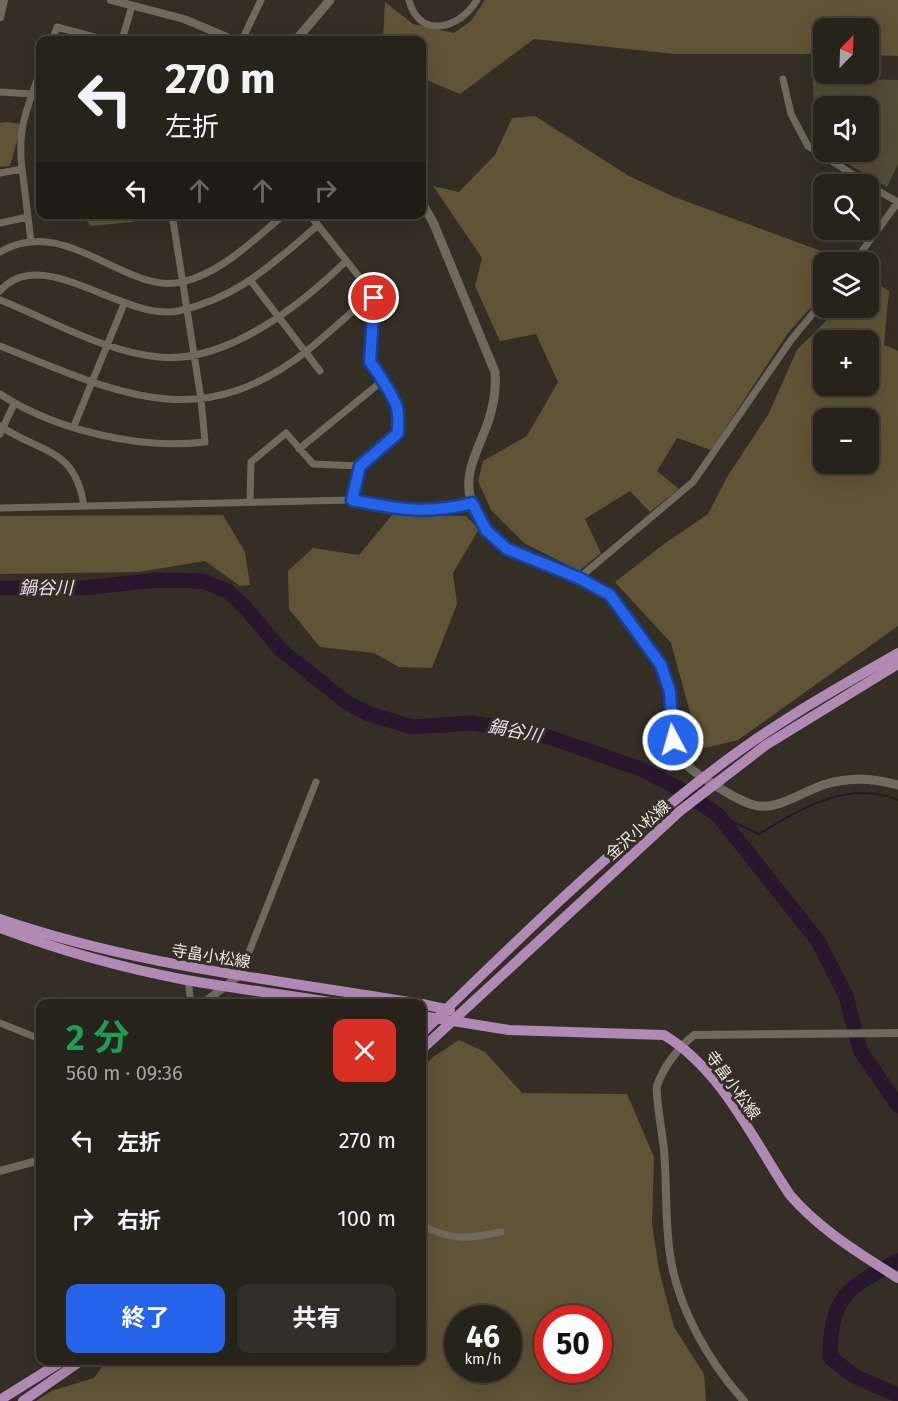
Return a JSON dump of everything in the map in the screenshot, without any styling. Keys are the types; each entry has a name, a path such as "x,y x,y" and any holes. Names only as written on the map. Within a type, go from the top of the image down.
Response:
{"main road":[{"path":"299,36 330,0"},
{"path":"426,210 495,372 496,389 491,413 470,469 468,487 472,503 486,530 507,549 579,578 610,595 661,665 670,692 673,740 681,760 707,779 741,800 755,806 768,807 827,784 858,778 898,785"},
{"name":"金沢小松線","path":"426,1044 556,904 672,802 722,764 803,709 898,653"},
{"name":"金沢小松線","path":"426,1029 436,1019 452,1015 680,811 732,770 818,711 898,664"},
{"name":"寺畠小松線","path":"0,919 56,938 154,962 390,999"},
{"name":"寺畠小松線","path":"0,928 53,948 188,980 311,999"},
{"name":"寺畠小松線","path":"426,1006 470,1024 565,1034 664,1035 681,1045 704,1066 789,1195 820,1226 898,1278"},
{"path":"426,1017 436,1019"},
{"path":"0,1400 56,1365"},
{"path":"22,1401 75,1365"}],"street":[{"path":"0,15 4,0"},
{"path":"111,0 184,19 224,36"},
{"path":"244,36 260,0"},
{"path":"409,0 411,10 422,21 434,26 456,24 469,12 477,0"},
{"path":"123,36 132,6"},
{"path":"54,36 57,27 90,36"},
{"path":"783,79 791,114 808,146 851,174"},
{"path":"31,241 20,151 23,116 36,85"},
{"path":"0,93 36,95"},
{"path":"0,173 22,169"},
{"path":"861,252 898,202 879,191"},
{"path":"0,223 28,217"},
{"path":"0,394 14,404 74,426 136,443 161,445 205,442 201,399 173,219"},
{"path":"0,252 31,241 42,240 75,250 149,279 181,282 224,263 279,219"},
{"path":"312,219 365,284 375,302 370,362 381,375 381,382 397,407 398,433 360,466 352,500"},
{"path":"0,291 7,283 25,277 52,277 71,281 124,304 157,312 187,308 212,302 251,281 317,226"},
{"path":"0,300 108,344 157,357 193,355 236,341 279,316 346,261"},
{"path":"251,281 307,351 320,371"},
{"path":"0,346 92,382 158,400 201,399 235,392 307,351 370,296"},
{"path":"74,426 124,304"},
{"path":"579,578 693,482 791,340 813,313"},
{"path":"299,449 381,382"},
{"path":"14,404 1,430 64,460 79,478 84,506"},
{"path":"250,501 251,462 259,453 286,433 313,464 360,466"},
{"path":"0,508 352,500 403,511 452,508 472,503"},
{"path":"208,999 240,975 315,782"},
{"path":"188,980 190,999"},
{"path":"0,1023 36,1037"},
{"path":"744,1401 718,1369 697,1332 679,1291 670,1254 666,1173 656,1088 681,1045 694,1035 898,1033"},
{"path":"0,1171 36,1161"},
{"path":"426,1227 451,1238 466,1239 501,1232"}],"shaded area":[{"path":"485,0 898,0 898,56 879,55 879,18 813,18 813,54 675,54 534,39 460,94 426,80 426,36 383,36 385,2 413,24 454,33 471,21"},
{"path":"879,80 898,80 898,164 887,187 879,182 879,174 865,174 845,162 879,162 879,96 814,96 813,84 879,84"},
{"path":"535,116 629,176 672,196 824,252 813,252 813,305 788,333 711,450 677,438 657,471 679,489 650,512 630,491 585,519 601,553 579,571 524,543 491,510 478,481 483,461 527,436 558,382 536,334 500,341 475,286 482,258 433,186 459,192 495,155 512,118"},
{"path":"0,123 21,124 21,127 10,166 0,167"},
{"path":"85,219 135,219 133,222 91,226"},
{"path":"879,285 889,291 884,345 898,351 898,626 738,740 700,749 671,643 615,582 708,514 727,477 768,415 797,350 813,334 813,396 879,396 879,330 817,330 829,318 879,318"},
{"path":"223,515 245,552 250,585 240,586 205,561 139,572 0,574 0,516"},
{"path":"392,515 466,516 479,529 453,573 457,604 432,668 399,667 374,653 320,647 289,609 288,571 313,548 359,555"},
{"path":"459,1040 485,1052 522,1093 627,1094 654,1157 652,1224 659,1270 674,1327 704,1374 706,1401 36,1401 51,1391 94,1378 103,1365 426,1365 426,1064"}],"waterway":[{"name":"鍋谷川","path":"0,588 84,588 157,580 203,581 227,591 244,606 281,650 346,702 369,714 412,727 471,723 537,733 641,769 678,788 718,815 818,941 846,996 860,1050 898,1106"},
{"path":"718,815 759,834 808,807 843,795 879,794 898,800"},
{"name":"鍋谷川","path":"898,1261 866,1279 845,1296 834,1320 830,1357 854,1376 898,1395"}],"route":[{"path":"374,298 370,362 381,375 381,382 397,407 398,433 360,466 352,500 403,511 452,508 472,503 486,530 507,549 579,578 610,595 661,665 670,692 673,740"}]}
